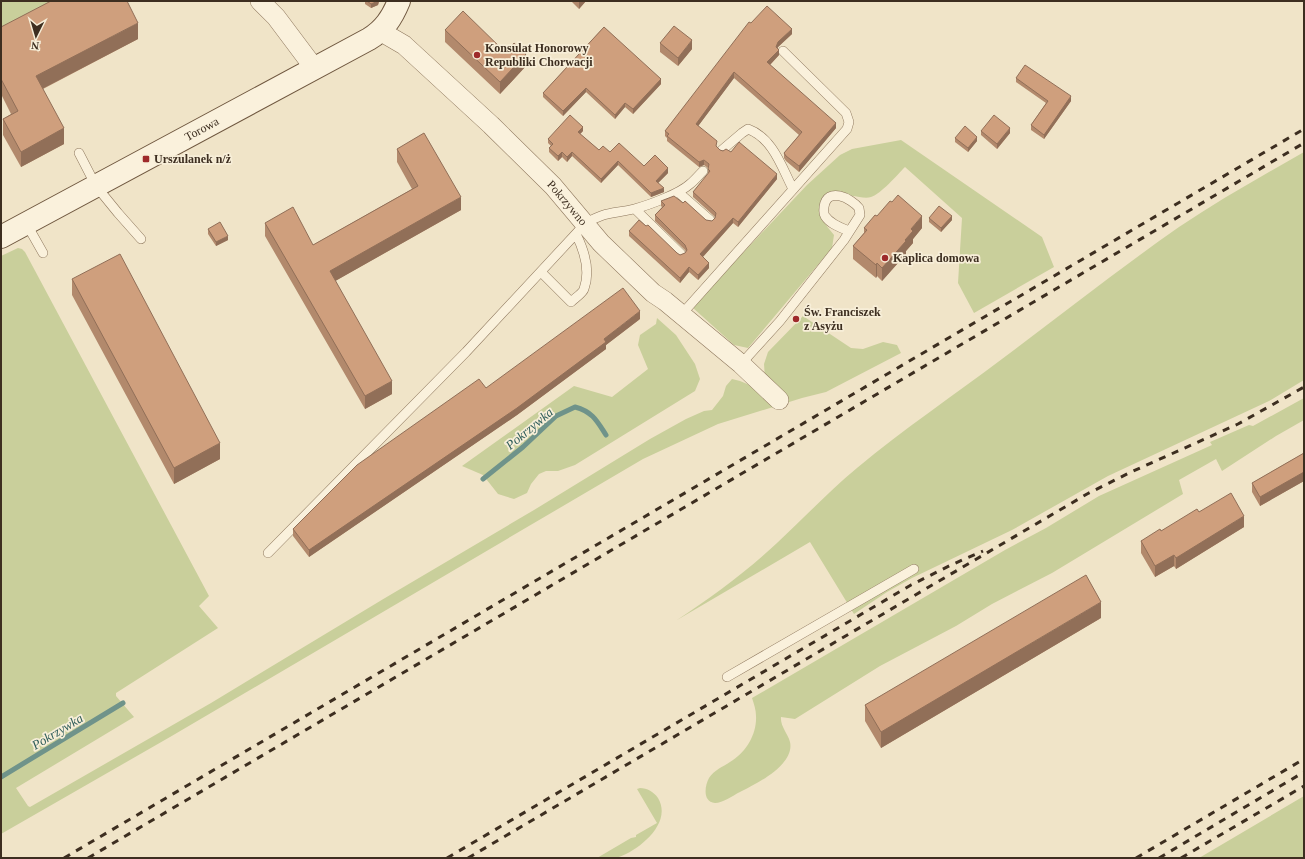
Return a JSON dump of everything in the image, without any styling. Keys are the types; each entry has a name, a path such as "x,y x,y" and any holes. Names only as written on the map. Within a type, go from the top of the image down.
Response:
{"street":[{"path":"260,1 276,16 315,69"},
{"path":"380,31 391,19 399,1"},
{"name":"Torowa","path":"1,237 315,69 380,31"},
{"name":"Pokrzywno","path":"380,31 404,45 482,116 553,186 581,229 601,243 653,293 665,301 741,364 779,400"}],"lane":[{"path":"681,315 847,129 849,122 846,113 783,51"},
{"path":"722,150 748,129 756,132 773,149 793,189"},
{"path":"78,153 96,186 141,239"},
{"path":"268,553 466,352 581,229 595,217 635,209 678,192 690,184 703,171"},
{"path":"678,192 710,220"},
{"path":"635,209 681,254"},
{"path":"26,223 43,253"},
{"path":"541,272 571,302 584,290 587,271 581,229"},
{"path":"741,364 780,321 849,232"},
{"path":"727,677 914,569"}],"green space":[{"path":"1,1 61,1 1,33"},
{"path":"901,140 1042,237 1054,267 974,313 958,283 962,218 905,167 884,188 871,197 866,198 835,194 823,197 819,208 823,220 834,235 832,248 748,348 734,345 692,307 807,185 840,155 852,149"},
{"path":"1304,152 1304,380 1269,401 1108,476 1012,530 912,578 887,592 854,614 810,542 677,620 716,593 753,564 827,495 875,454 1134,259 1194,217"},
{"path":"18,248 25,252 209,596 199,606 218,628 116,693 116,696 134,717 16,788 30,807 211,703 650,439 686,419 704,411 712,410 723,396 726,386 732,379 752,386 765,379 764,364 768,352 803,316 851,348 863,349 883,342 897,345 901,353 826,392 718,424 643,459 170,737 1,834 1,256"},
{"path":"657,318 676,335 695,364 700,379 695,391 575,465 558,471 546,471 539,474 531,484 527,493 514,499 498,494 483,475 462,466 574,386 612,397 648,369 638,345 640,335 656,324"},
{"path":"1304,398 1304,420 1276,436 1222,471 1216,459 1179,480 1183,494 1052,573 992,604 956,626 880,666 795,719 781,717 782,724 790,742 790,750 787,758 781,766 764,779 724,801 715,803 708,800 706,796 706,785 711,775 743,752 753,735 756,716 752,698 1099,496 1212,445 1210,442 1249,425 1253,426"},
{"path":"640,788 650,791 658,798 661,807 661,817 658,826 644,842 627,853 617,858 597,858 631,838 636,837 636,835 657,823 637,789"},
{"path":"1304,796 1304,858 1199,858"}],"building":[{"path":"51,1 127,1 138,23 36,76 64,128 21,152 3,119 18,111 1,79 1,27"},
{"path":"367,1 378,1 371,4"},
{"path":"767,6 792,29 778,42 776,47 779,50 767,62 836,123 799,166 784,153 802,132 734,72 696,124 717,141 716,146 720,150 723,151 726,149 731,152 739,142 777,174 738,222 733,218 700,254 709,263 698,275 689,267 680,278 629,231 639,220 646,226 648,225 680,255 685,253 687,250 685,245 655,215 665,205 661,201 674,196 683,203 685,201 706,220 712,221 715,218 716,213 693,192 710,171 708,169 709,164 704,160 699,162 667,136 669,134 665,131 749,22 751,23"},
{"path":"463,11 506,53 514,43 526,54 500,82 445,30"},
{"path":"674,26 692,40 678,58 660,43"},
{"path":"604,27 661,79 633,109 625,103 615,115 586,88 563,111 543,93"},
{"path":"1025,65 1071,96 1044,135 1031,125 1048,101 1016,78"},
{"path":"570,115 583,127 578,132 599,150 603,146 610,152 619,143 644,166 655,155 668,168 656,181 664,188 651,193 618,161 601,179 572,152 567,157 562,152 558,156 549,148 553,144 548,139"},
{"path":"994,115 1010,128 997,144 981,131"},
{"path":"965,126 977,137 968,148 955,138"},
{"path":"424,133 461,197 330,271 392,381 365,396 265,223 293,207 313,245 418,186 397,149"},
{"path":"898,195 922,216 911,229 913,231 905,240 906,241 882,268 877,263 876,265 853,246 867,230 864,228 875,215 877,216 890,201 892,202"},
{"path":"939,206 952,216 941,228 929,218"},
{"path":"220,222 228,236 216,242 208,229"},
{"path":"120,254 220,443 174,468 72,279"},
{"path":"623,288 640,311 604,339 606,342 517,408 309,550 293,529 357,465 479,379 486,388"},
{"path":"1304,453 1304,472 1260,497 1252,483"},
{"path":"1231,493 1244,516 1176,558 1174,555 1155,566 1141,541 1160,529 1161,531 1197,509 1199,512"},
{"path":"1086,575 1101,602 881,732 865,705"}],"waterway":[{"name":"Pokrzywka","path":"483,479 523,447 556,416 575,407 590,414 597,421 606,435"},
{"name":"Pokrzywka","path":"1,777 123,703"}],"railway":[{"path":"64,858 1304,129"},
{"path":"88,858 1304,143"},
{"path":"468,858 1087,494 1129,473 1238,424 1304,387"},
{"path":"447,858 911,585 983,551"},
{"path":"1136,858 1304,759"},
{"path":"1159,858 1304,772"},
{"path":"1181,858 1304,786"}],"place":[{"name":"Konsulat Honorowy Republiki Chorwacji","path":"477,55"},
{"name":"Urszulanek n/ż","path":"146,159"},
{"name":"Kaplica domowa","path":"885,258"},
{"name":"Św. Franciszek z Asyżu","path":"796,319"}]}
